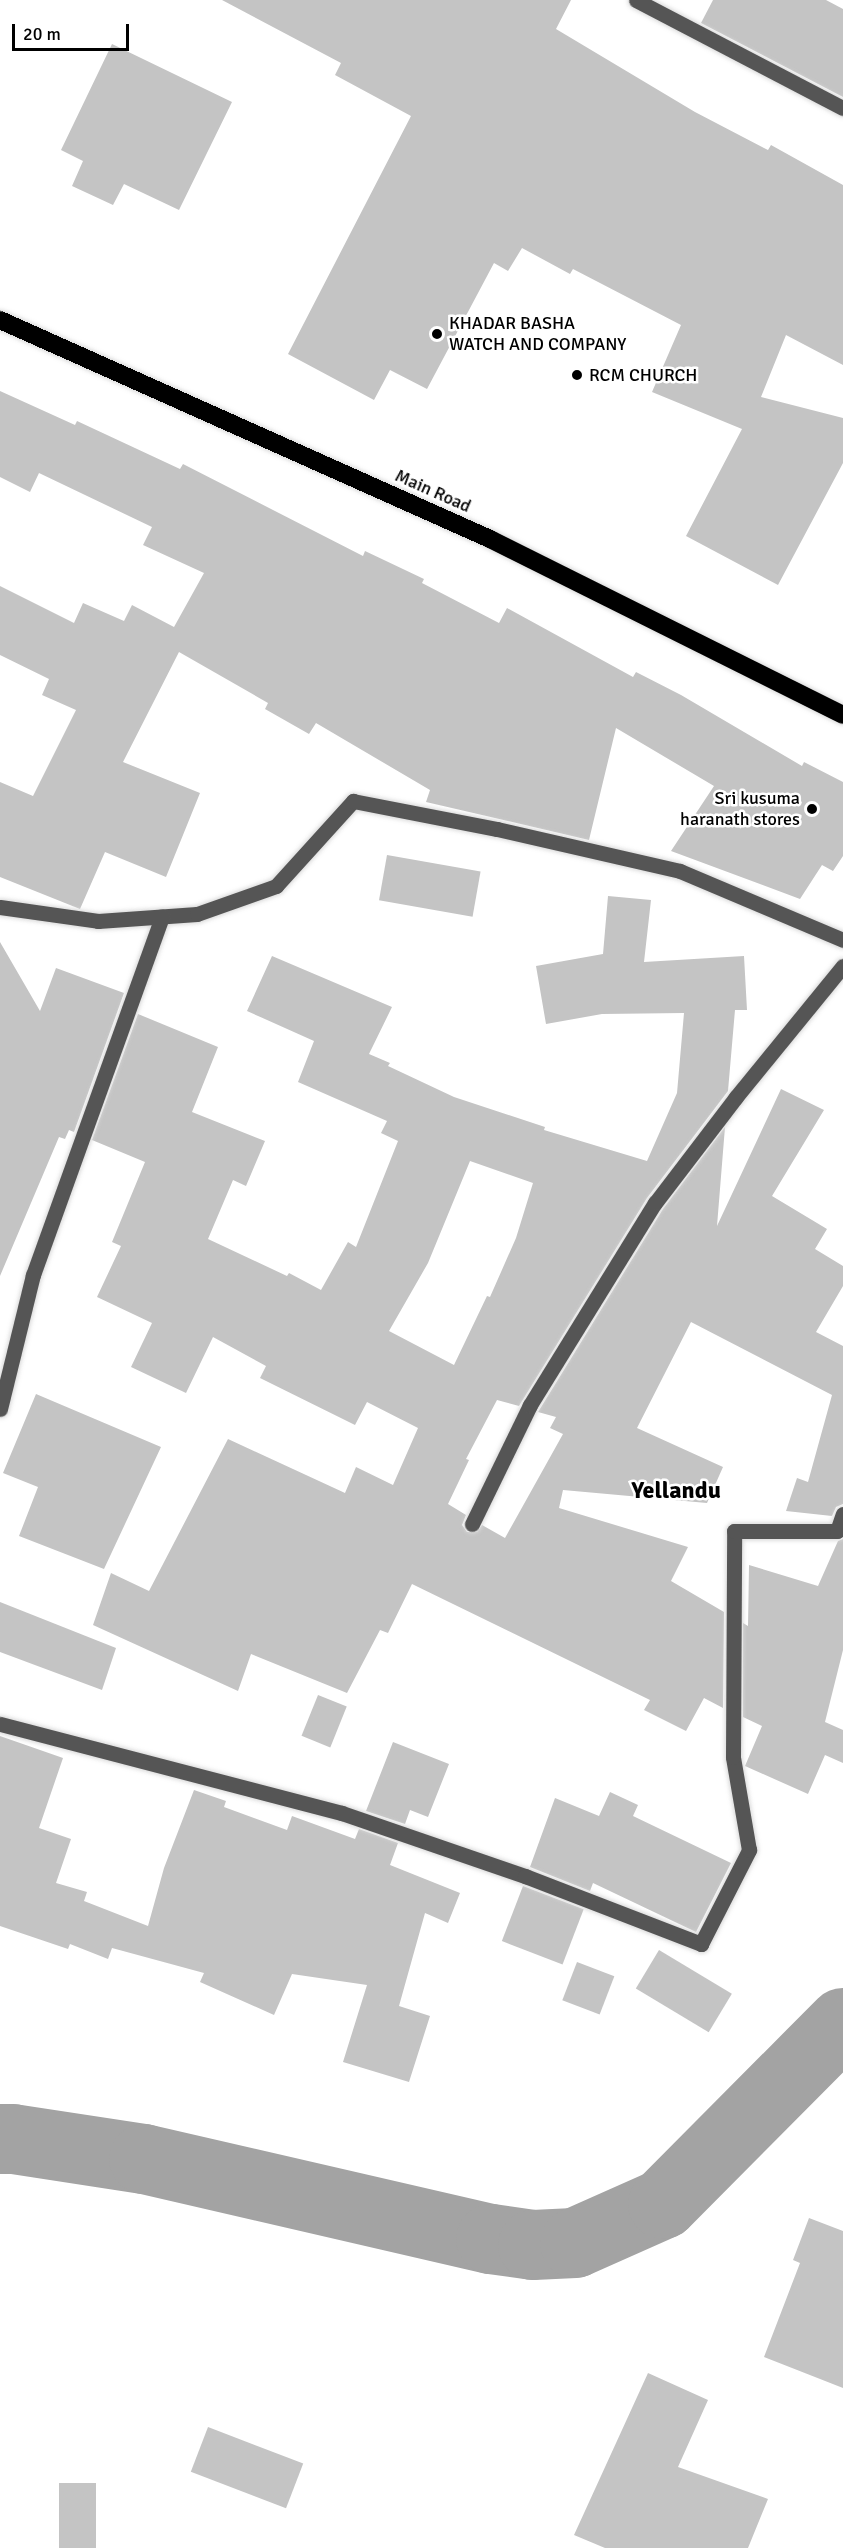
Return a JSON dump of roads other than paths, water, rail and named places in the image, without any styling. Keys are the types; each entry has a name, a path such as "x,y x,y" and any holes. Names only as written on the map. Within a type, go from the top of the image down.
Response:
{"highway":[{"name":"Main Road","path":"0,320 490,539 843,715"}],"street":[{"path":"636,0 843,108"},
{"path":"0,907 98,921 197,914 276,886 353,801 680,871 843,940"},
{"path":"0,1409 33,1275 162,917"},
{"path":"472,1524 530,1405 655,1203 736,1097 843,966"},
{"path":"0,1724 342,1813 525,1876 701,1944 749,1850 733,1756 734,1531 837,1531 843,1514"}],"waterway":[{"path":"0,2139 144,2159 491,2239 533,2245 575,2243 663,2204 843,2023"}],"place":[{"name":"KHADAR BASHA WATCH AND COMPANY","path":"437,334"},
{"name":"RCM CHURCH","path":"577,375"},
{"name":"Sri kusuma haranath stores","path":"812,809"}],"district":[{"name":"Yellandu","path":"676,1491"}]}
